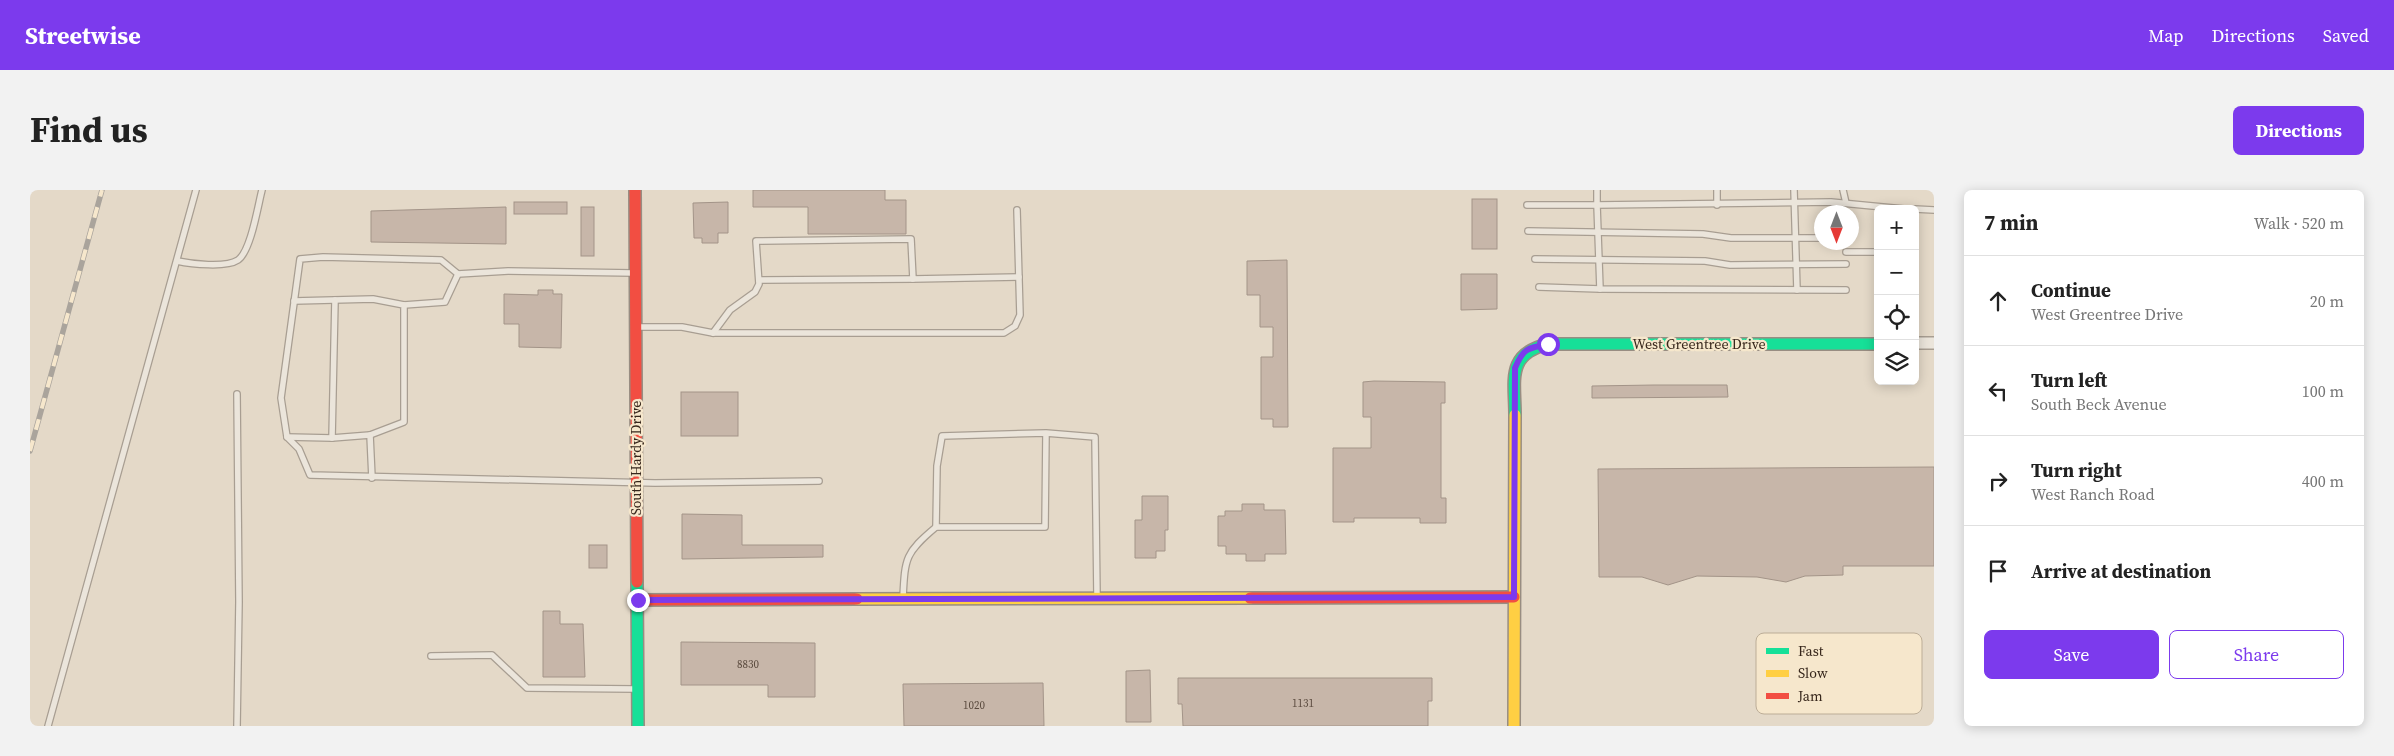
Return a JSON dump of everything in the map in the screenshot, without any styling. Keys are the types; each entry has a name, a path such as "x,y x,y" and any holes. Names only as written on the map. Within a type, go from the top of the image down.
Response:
{"street":[{"name":"South Hardy Drive","path":"635,190 638,726"},
{"path":"1919,343 1934,343"},
{"name":"West Greentree Drive","path":"1514,597 1515,368 1522,353 1531,347 1548,344 1874,344"},
{"path":"638,600 1514,597 1514,726"}],"lane":[{"path":"48,726 196,190"},
{"path":"177,262 200,266 238,260 245,252 262,190"},
{"path":"1597,190 1600,290"},
{"path":"1717,190 1717,205"},
{"path":"1794,190 1797,238 1797,290"},
{"path":"1843,190 1846,203"},
{"path":"1527,205 1717,205 1795,202 1846,203 1874,206"},
{"path":"1919,209 1934,210"},
{"path":"636,327 682,327 713,333 1004,333 1014,326 1020,315 1017,210"},
{"path":"1528,231 1703,234 1731,238 1814,238"},
{"path":"713,333 730,310 755,292 758,280 756,241 912,239 913,279"},
{"path":"1846,252 1874,252"},
{"path":"636,273 508,271 458,274 441,260 323,257 300,259 281,398 287,437 299,449 310,475 636,483 819,481"},
{"path":"1535,259 1705,262 1730,265 1846,264"},
{"path":"294,301 373,299 404,305 446,302 458,274"},
{"path":"758,280 1019,277"},
{"path":"1539,287 1600,290 1846,290"},
{"path":"332,438 335,300"},
{"path":"287,437 332,438 370,435 404,422 404,305"},
{"path":"237,394 239,602 237,726"},
{"path":"903,598 905,562 915,544 936,527 1045,527 1046,433"},
{"path":"936,527 937,466 942,436 1046,433 1095,437 1097,598"},
{"path":"370,435 372,478"},
{"path":"431,656 492,655 527,688 637,689"}],"building":[{"path":"753,190 885,190 885,200 906,200 906,234 808,234 808,207 753,207"},
{"path":"1472,199 1497,199 1497,249 1472,249"},
{"path":"514,202 567,202 567,214 514,214"},
{"path":"728,202 728,233 718,233 718,243 702,243 702,238 694,238 693,203"},
{"path":"506,207 506,244 371,242 371,211"},
{"path":"581,207 594,207 594,256 581,256"},
{"path":"1287,260 1288,427 1273,427 1273,419 1261,419 1261,357 1273,357 1273,327 1260,327 1260,295 1247,295 1247,261"},
{"path":"1461,274 1497,274 1497,309 1461,310"},
{"path":"538,290 553,290 553,294 562,294 561,348 519,347 519,324 504,324 504,294 538,295"},
{"path":"1363,382 1445,382 1445,403 1441,403 1441,498 1446,498 1446,523 1420,523 1420,518 1354,518 1354,522 1333,522 1333,448 1371,448 1371,417 1363,417"},
{"path":"1727,385 1728,397 1592,398 1592,386"},
{"path":"681,392 738,392 738,436 681,436"},
{"path":"1934,467 1934,566 1843,566 1843,575 1805,576 1786,582 1757,577 1697,576 1668,585 1642,577 1599,577 1598,469"},
{"path":"1142,496 1168,496 1168,530 1165,530 1165,551 1156,551 1156,558 1135,558 1135,520 1142,520"},
{"path":"1242,504 1264,504 1264,510 1285,510 1286,554 1265,554 1265,561 1246,561 1246,554 1226,554 1226,546 1218,546 1218,516 1225,516 1225,511 1242,511"},
{"path":"682,514 742,515 742,545 823,545 823,557 682,559"},
{"path":"589,545 607,545 607,568 589,568"},
{"path":"543,611 560,611 560,624 583,624 585,677 543,677"},
{"path":"681,642 815,643 815,697 768,697 768,685 681,685"},
{"path":"1150,670 1151,722 1126,722 1126,671"},
{"path":"1178,678 1432,678 1432,701 1428,701 1428,726 1183,726 1182,704 1178,704"},
{"path":"1043,683 1044,726 904,726 903,684"}],"railway":[{"path":"30,451 102,190"}],"traffic: fast":[{"path":"1515,415 1514,380 1519,362 1525,354 1535,348 1548,344 1874,344"},
{"path":"637,582 638,726"}],"traffic: slow":[{"path":"1514,726 1515,415"},
{"path":"857,599 1250,598"}],"traffic: jam":[{"path":"635,190 637,582"},
{"path":"1250,598 1514,597"},
{"path":"637,600 857,599"}],"route":[{"path":"638,600 1514,597 1515,368 1522,353 1531,347 1548,344"}]}
